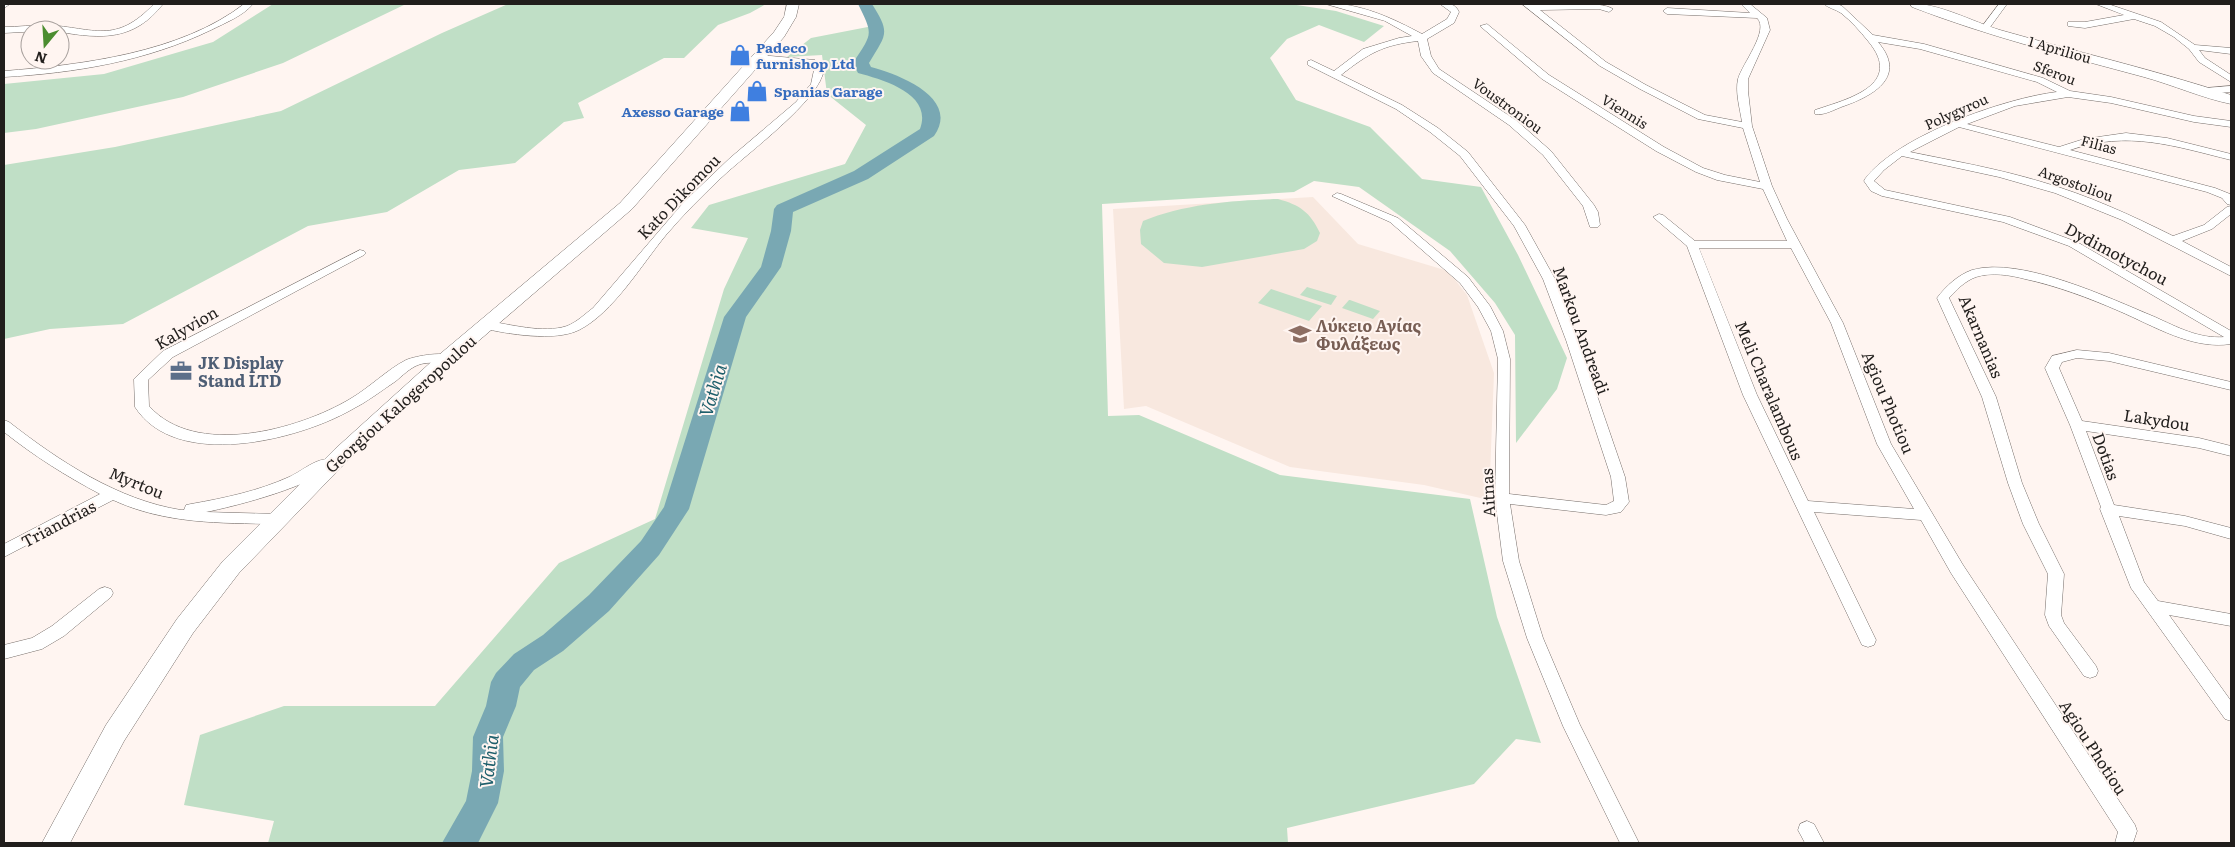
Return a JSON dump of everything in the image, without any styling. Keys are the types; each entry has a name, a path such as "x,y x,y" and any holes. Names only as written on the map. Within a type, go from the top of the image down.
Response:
{"street":[{"path":"4,30 45,28 99,35 109,34 130,27 159,4"},
{"path":"4,74 73,68 161,48 191,37 249,4"},
{"name":"Georgiou Kalogeropoulou","path":"56,843 115,733 185,626 231,567 342,454 447,358 626,206 779,34 790,17 793,4"},
{"path":"1330,4 1388,18 1422,38"},
{"path":"1335,75 1366,51 1402,40 1422,38 1451,21 1455,12 1453,8 1444,4"},
{"path":"1745,4 1760,16"},
{"path":"1818,112 1846,103 1875,89 1884,75 1886,60 1872,38 1839,7 1828,4"},
{"name":"1 Apriliou","path":"1916,4 1985,28 2206,91 2231,100"},
{"path":"1985,28 2003,4"},
{"path":"2100,4 2158,24 2192,46 2202,60 2231,78"},
{"path":"1530,6 1599,6 1609,9"},
{"path":"1530,6 1603,64 1643,88 1702,118 1747,126"},
{"path":"1667,11 1760,16"},
{"name":"Agiou Photiou","path":"1760,16 1764,20 1766,30 1743,79 1747,126 1767,186 1837,323 1884,444 1957,569 2128,831 2124,843"},
{"path":"2071,24 2085,25 2135,16"},
{"name":"Viennis","path":"1484,26 1528,64 1692,168 1721,179 1767,186"},
{"name":"Voustroniou","path":"1422,38 1426,56 1436,71 1513,123 1547,152 1588,204 1592,212 1594,225"},
{"name":"Sferou","path":"1872,38 1921,46 2040,80 2068,94 2111,100 2194,119 2231,124"},
{"path":"2192,46 2231,51"},
{"name":"Kato Dikomou","path":"486,325 551,332 574,328 595,314 673,220 724,169 804,98 816,84 819,77 819,69 812,62 759,58"},
{"name":"Markou Andreadi","path":"1311,63 1399,107 1464,154 1519,225 1549,279 1572,340 1618,477 1622,502 1616,508 1606,510 1502,498"},
{"path":"2206,91 2231,89"},
{"name":"Polygyrou","path":"1869,181 1877,168 1901,153 1957,124 2001,106 2068,94"},
{"name":"Filias","path":"1957,124 2211,190 2226,196 2231,202"},
{"path":"2061,150 2076,143 2135,134 2151,136 2231,157"},
{"name":"Argostoliou","path":"1901,153 2008,176 2058,190 2174,240 2231,272"},
{"name":"Dydimotychou","path":"1869,181 1875,189 1882,193 2006,219 2073,244 2231,336"},
{"name":"Aitnas","path":"1337,196 1394,220 1464,280 1484,306 1497,331 1504,359 1502,498 1511,561 1535,638 1572,726 1630,843"},
{"path":"2174,240 2208,227 2231,209"},
{"path":"1659,217 1692,244 1796,245"},
{"name":"Meli Charalambous","path":"1692,244 1750,395 1868,640"},
{"name":"Kalyvion","path":"360,252 168,354 141,379 142,408 156,421 175,431 226,440 258,437 292,430 336,413 411,363 447,358"},
{"name":"Akarnanias","path":"2090,671 2057,626 2053,615 2056,574 2031,524 2015,483 1989,397 1944,298 1953,286 1975,273 1987,271 2029,276 2086,293 2198,340 2221,343 2231,340"},
{"name":"Dotias","path":"2231,386 2109,357 2077,354 2057,359 2052,368 2137,584 2151,606 2231,714"},
{"name":"Myrtou","path":"4,425 56,461 112,494 142,506 168,513 276,520"},
{"name":"Lakydou","path":"2076,425 2199,443 2231,450"},
{"path":"168,513 229,503 275,490 304,477 342,454"},
{"name":"Triandrias","path":"4,551 112,494"},
{"path":"1804,506 1926,515"},
{"path":"2107,509 2185,522 2231,533"},
{"path":"4,652 36,644 58,632 105,593"},
{"path":"2151,606 2231,620"}],"shaded area":[{"name":"Λύκειο Αγίας Φυλάξεως","path":"1313,197 1358,244 1448,271 1467,295 1494,373 1489,500 1424,485 1290,467 1146,406 1124,409 1113,209"}],"green space":[{"path":"273,4 406,4 283,63 183,97 36,129 4,133 4,84 104,74 213,42"},
{"path":"508,4 766,4 750,13 718,25 684,58 664,58 578,103 584,118 564,122 515,163 459,170 387,212 308,226 123,324 50,329 4,339 4,165 115,147 281,111 442,33"},
{"path":"865,4 1290,4 1336,11 1384,26 1364,42 1319,25 1287,39 1270,58 1296,100 1370,127 1422,179 1481,187 1518,255 1567,358 1557,389 1516,443 1515,335 1495,303 1450,251 1359,187 1314,181 1294,192 1102,204 1108,416 1139,415 1280,475 1470,499 1497,617 1541,743 1516,739 1474,784 1287,828 1288,843 268,843 274,821 184,805 200,735 284,706 435,706 559,563 655,519 724,289 748,238 691,228 709,205 845,164 866,125 827,94 822,55 787,57 811,38 878,25 874,8"},
{"path":"1278,199 1304,210 1320,233 1317,241 1304,249 1202,267 1164,263 1141,244 1140,230 1143,221 1159,215 1209,204"},
{"path":"1307,287 1337,296 1331,305 1300,295"},
{"path":"1271,289 1322,306 1309,321 1258,303"},
{"path":"1349,300 1380,311 1373,319 1342,308"}],"waterway":[{"name":"Vathia","path":"458,843 465,836 482,803 488,771 488,737 501,706 506,682 524,662 553,643 599,603 650,548 676,509 735,317 771,267 781,231 784,209 861,175 928,132 932,117 924,99 906,85 864,70 861,63 878,34 876,23 865,4"}],"place":[{"name":"Padeco furnishop Ltd","path":"740,55"},
{"name":"Spanias Garage","path":"757,91"},
{"name":"Axesso Garage","path":"740,111"},
{"name":"Λύκειο Αγίας Φυλάξεως","path":"1300,334"},
{"name":"JK Display Stand LTD","path":"181,371"}]}
